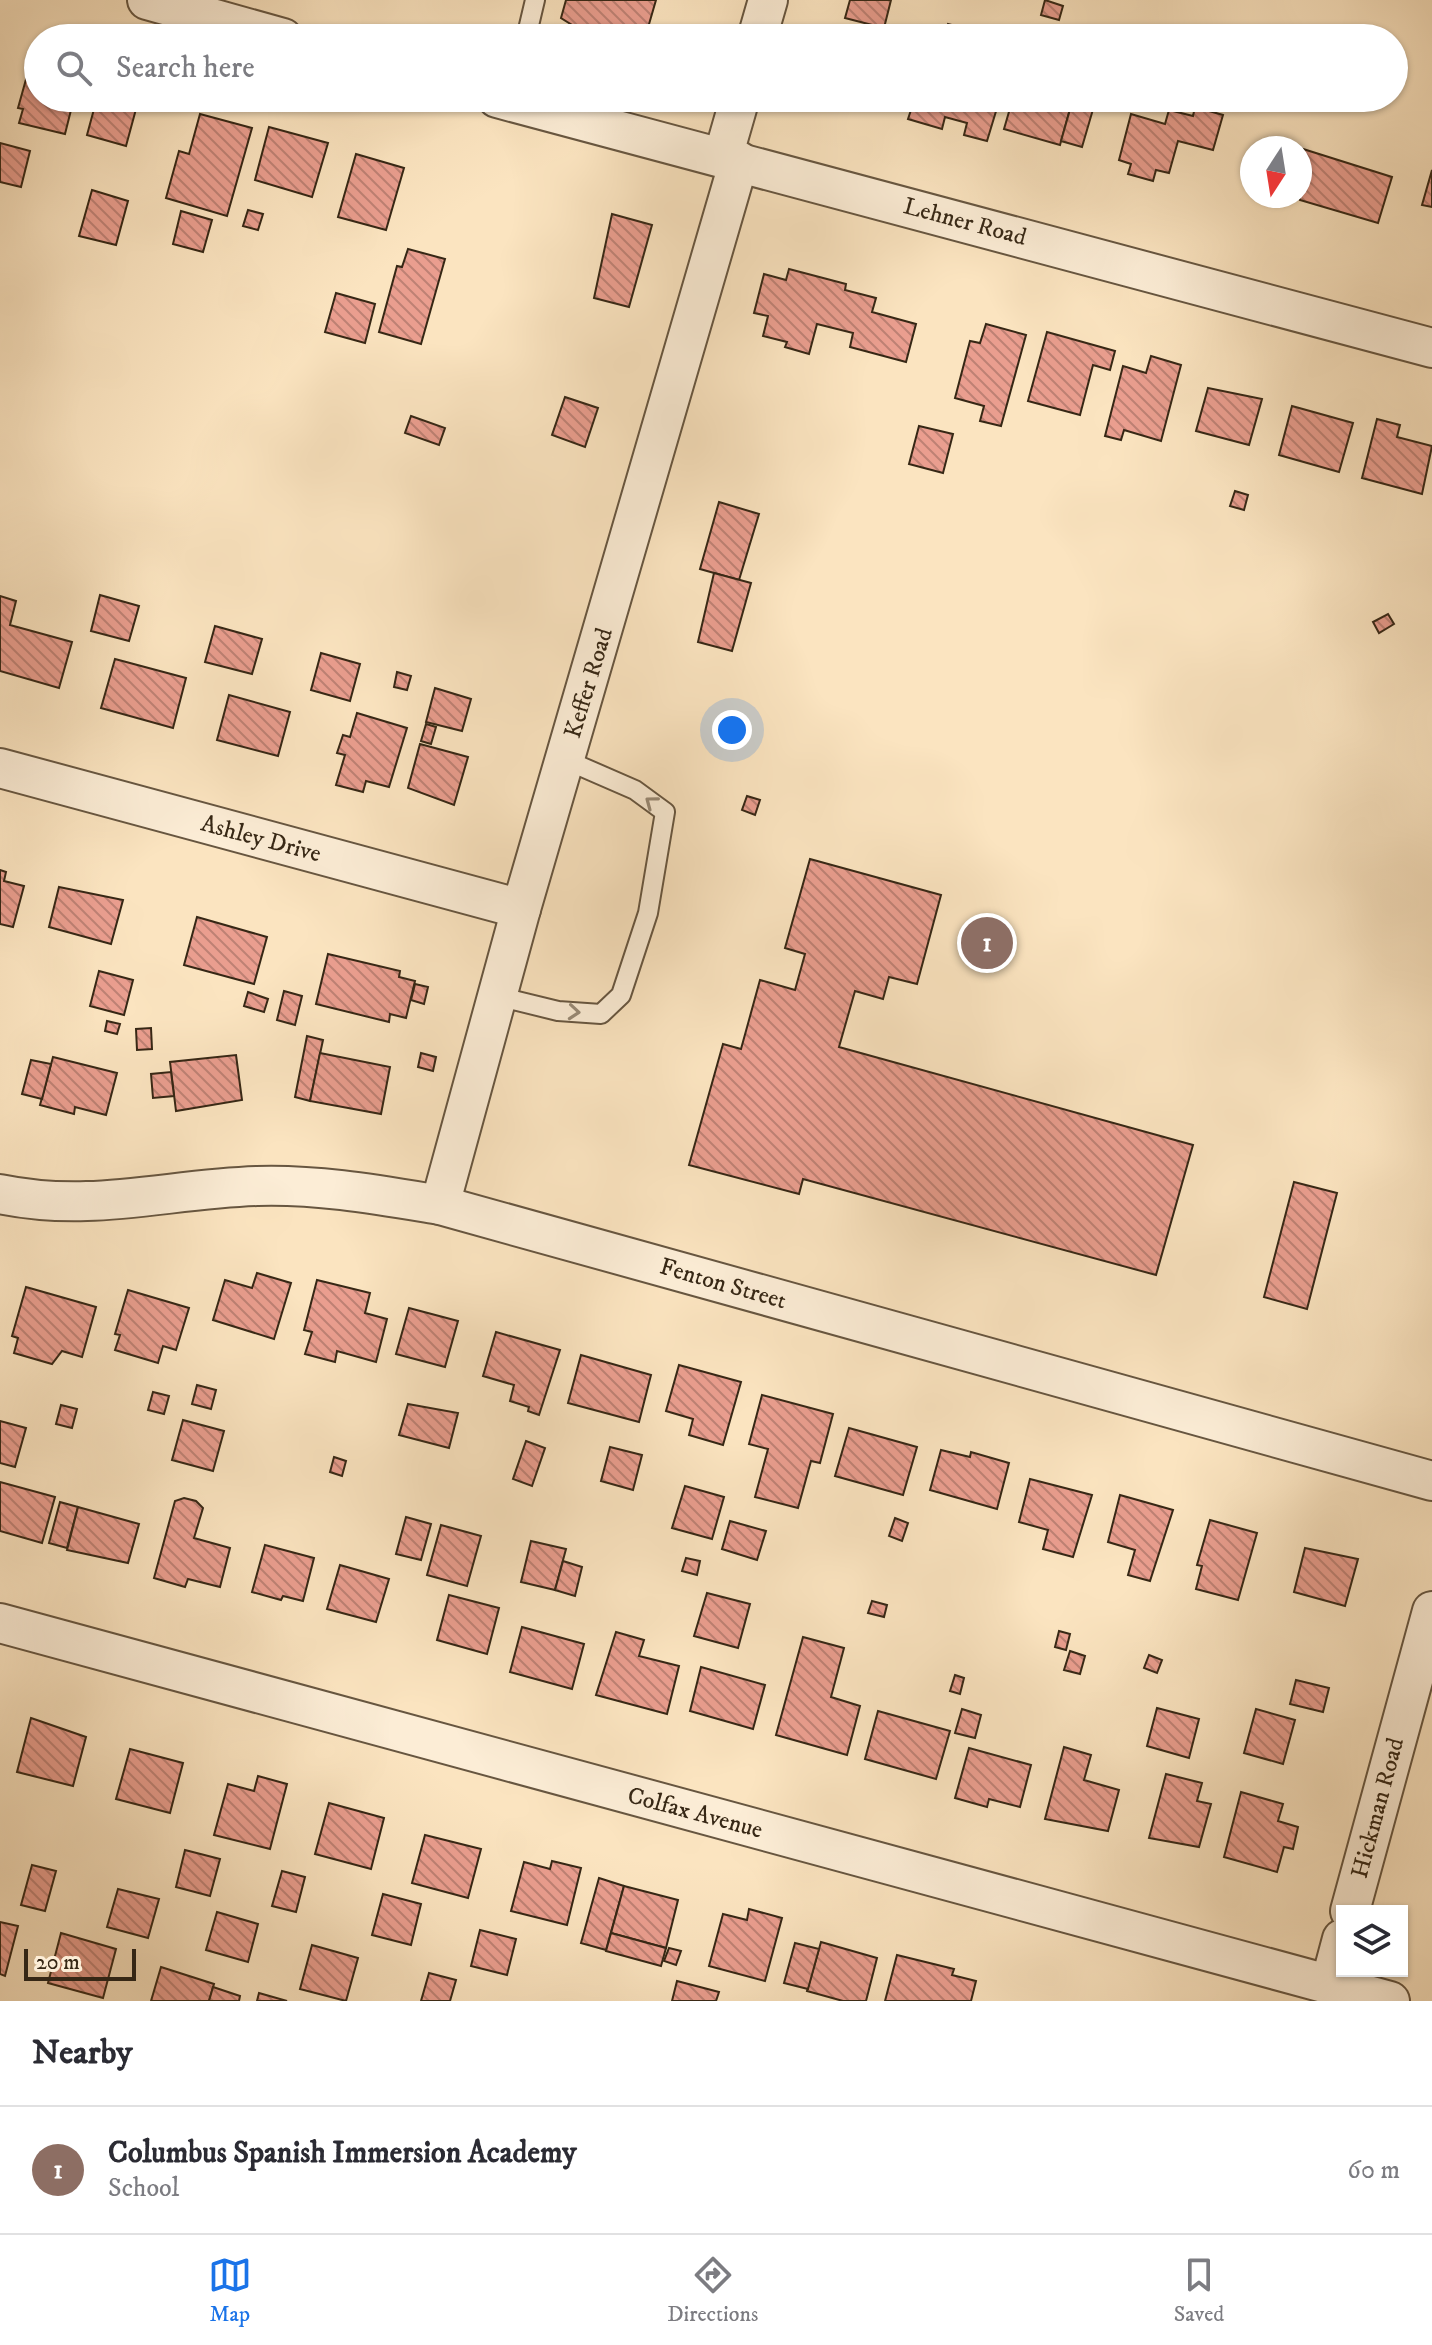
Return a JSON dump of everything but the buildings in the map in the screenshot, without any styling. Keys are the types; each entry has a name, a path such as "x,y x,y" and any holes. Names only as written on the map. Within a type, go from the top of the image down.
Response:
{"street":[{"path":"147,0 233,24"},
{"path":"761,24 768,0"},
{"name":"Lehner Road","path":"555,112 1432,348"},
{"name":"Keffer Road","path":"440,1205 731,159 738,112"},
{"name":"Ashley Drive","path":"0,768 521,909"},
{"name":"Fenton Street","path":"0,1194 35,1201 83,1204 257,1186 338,1188 440,1205 1432,1481"},
{"name":"Hickman Road","path":"1352,1905 1432,1611"},
{"name":"Colfax Avenue","path":"0,1623 1390,2001"},
{"path":"1330,1984 1336,1962"}],"lane":[{"path":"529,24 535,0"},
{"path":"497,996 558,1011 601,1014 621,995 648,913 665,812 635,790 566,760"}],"place":[{"name":"Columbus Spanish Immersion Academy","path":"987,943"}]}
